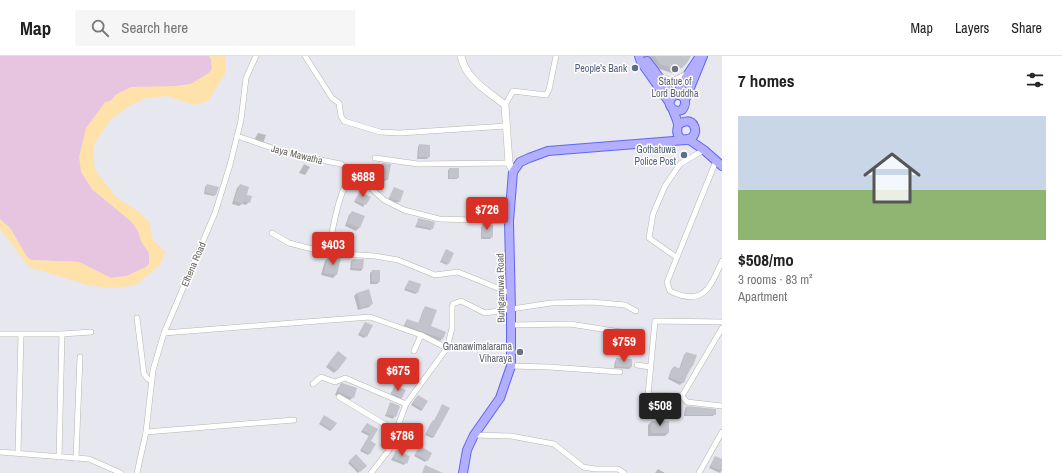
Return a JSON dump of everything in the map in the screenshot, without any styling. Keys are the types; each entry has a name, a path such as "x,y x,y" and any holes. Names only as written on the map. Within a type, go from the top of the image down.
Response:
{"main road":[{"path":"639,56 641,62 673,100 678,134 681,138 704,150 719,164"},
{"path":"642,56 659,77 678,111 682,110 702,56"},
{"path":"673,100 696,61 702,56"},
{"path":"513,172 520,162 548,151 687,140 692,138 695,134 682,96 673,100"},
{"path":"659,142 682,122 687,121 693,126 704,150"},
{"name":"Buthgamuwa Road","path":"463,473 467,450 474,435 500,398 511,366 509,221 513,172"}],"street":[{"name":"Elhena Road","path":"137,473 146,432 153,370 164,333 215,213 230,164 241,120 246,78 256,56"},
{"path":"305,56 332,98 339,103 341,116 344,121 380,132 400,133 506,126"},
{"path":"462,56 467,70 480,87 505,105"},
{"path":"513,172 509,163 505,105 513,91 546,96 549,90 556,56"},
{"path":"659,77 676,81 688,74"},
{"name":"Jaya Mawatha","path":"237,136 290,154 341,164 353,172 384,200 404,210 439,219 509,221"},
{"path":"676,258 649,238 653,214 665,186 680,164 704,150"},
{"path":"375,158 418,164 509,163"},
{"path":"719,164 676,258 667,282 670,291 680,296 703,294 708,289 722,261"},
{"path":"328,253 340,203 349,178 353,172"},
{"path":"272,233 289,243 328,253 375,256 398,260 435,275 458,272 510,293"},
{"path":"370,473 389,450 406,404 447,348 452,328 453,304 461,301 485,313 550,303 591,302 625,305 636,311"},
{"path":"164,333 370,317 421,335 447,348"},
{"path":"137,318 144,374 152,381"},
{"path":"722,322 655,321 648,395 682,396 687,402 722,406"},
{"path":"511,325 570,324 627,333 629,351"},
{"path":"682,396 722,328"},
{"path":"0,334 22,335 92,332"},
{"path":"59,457 62,334"},
{"path":"18,453 22,335"},
{"path":"414,351 421,335"},
{"path":"76,458 80,358"},
{"path":"511,366 620,372"},
{"path":"637,366 650,367"},
{"path":"313,384 321,377 335,382 345,378 406,404"},
{"path":"340,397 396,431"},
{"path":"146,432 294,420"},
{"path":"699,473 722,432"},
{"path":"474,435 511,436 554,444 583,467 595,469 618,469 624,473"},
{"path":"0,452 89,459 119,472"}],"shaded area":[{"path":"0,56 209,56 211,59 212,69 209,73 191,84 117,94 86,128 92,189 132,222 139,233 141,241 149,253 149,264 146,267 127,276 111,278 79,262 31,260 27,257 10,228 0,219"},
{"path":"209,56 226,56 225,74 208,101 194,105 167,96 146,98 127,107 110,120 95,143 93,150 95,170 116,197 139,212 149,222 153,240 165,252 160,265 132,286 111,288 87,285 29,267 0,229 0,219 10,228 27,257 31,260 79,262 111,278 127,276 149,264 149,253 141,241 139,233 132,222 92,189 81,172 79,157 86,128 105,102 110,101 117,94 131,87 180,86 191,84 209,73 212,69 211,59"}],"building":[{"path":"655,56 691,56 682,68 677,69 660,64"},
{"path":"419,144 430,145 430,157 419,157"},
{"path":"382,163 391,164 388,180 379,178"},
{"path":"449,168 459,168 459,178 449,178"},
{"path":"207,184 219,187 216,195 205,192"},
{"path":"240,184 249,187 247,195 252,196 250,203 244,201 243,204 234,201"},
{"path":"394,187 404,191 400,202 389,198"},
{"path":"360,191 371,197 366,205 355,200"},
{"path":"352,211 365,216 360,228 347,223"},
{"path":"418,218 435,222 433,229 417,225"},
{"path":"482,224 493,225 493,237 482,237"},
{"path":"446,249 454,253 449,264 441,260"},
{"path":"328,257 341,258 337,275 324,273"},
{"path":"353,259 364,259 363,269 352,268"},
{"path":"372,270 380,270 380,282 372,282"},
{"path":"409,280 421,284 418,293 405,288"},
{"path":"369,289 373,304 361,308 357,293"},
{"path":"425,306 437,310 431,326 446,332 443,339 404,325 407,319 419,323"},
{"path":"365,322 373,325 367,337 359,333"},
{"path":"338,351 347,358 337,371 328,364"},
{"path":"686,352 697,355 684,383 669,377 674,366 680,369"},
{"path":"616,358 632,359 632,367 616,367"},
{"path":"342,383 357,388 354,398 338,392 340,384"},
{"path":"395,385 406,390 402,398 391,393"},
{"path":"418,395 428,401 423,409 412,403"},
{"path":"390,402 400,406 396,417 386,414"},
{"path":"442,404 450,408 434,437 426,433 433,420 435,421"},
{"path":"686,406 716,409 716,415 686,415"},
{"path":"324,415 337,423 332,430 320,422"},
{"path":"651,421 669,421 669,433 651,433"},
{"path":"367,423 378,429 371,441 376,444 370,454 361,449 370,434 362,430"},
{"path":"420,446 432,453 428,461 415,454"},
{"path":"396,450 410,456 407,464 393,458"},
{"path":"356,454 367,466 360,472 349,461"},
{"path":"715,456 722,459 722,471 710,466"},
{"path":"425,465 443,473 422,473"}],"place":[{"name":"People's Bank","path":"635,68"},
{"name":"Statue of Lord Buddha","path":"675,69"},
{"name":"Gothatuwa Police Post","path":"684,155"},
{"name":"Gnanawimalarama Viharaya","path":"520,352"}]}
